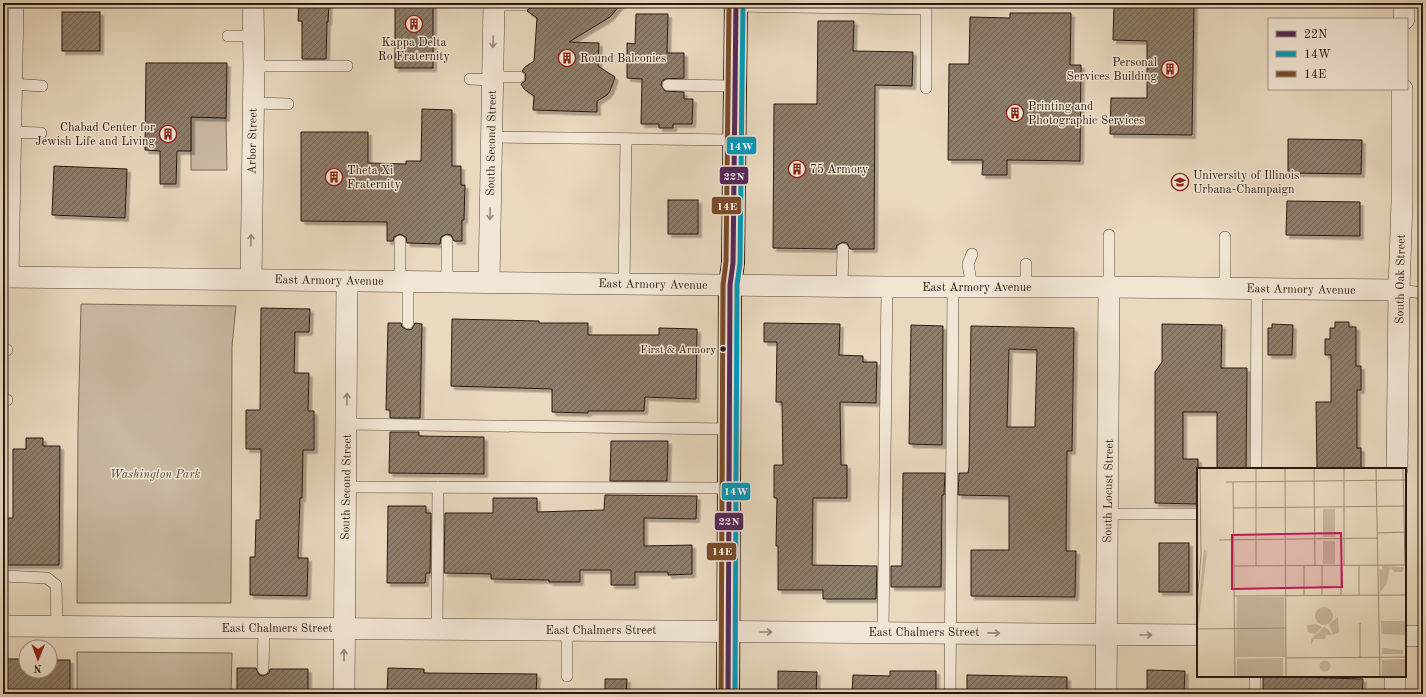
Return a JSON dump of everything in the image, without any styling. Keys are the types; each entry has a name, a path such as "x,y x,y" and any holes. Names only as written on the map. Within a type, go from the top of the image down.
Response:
{"street":[{"path":"5,277 11,84 8,38 13,3"},
{"name":"Arbor Street","path":"251,279 254,66 253,3"},
{"path":"1404,3 1404,18"},
{"name":"South Second Street","path":"489,282 494,4"},
{"path":"728,694 727,631 730,285 733,263 736,4"},
{"name":"South Oak Street","path":"1397,468 1399,290 1402,201 1402,90"},
{"name":"East Armory Avenue","path":"5,277 839,287 1109,287 1399,290"},
{"name":"South Second Street","path":"344,694 347,280"},
{"name":"South Locust Street","path":"1106,694 1109,287"},
{"name":"East Chalmers Street","path":"3,626 1197,635"},
{"path":"1406,636 1423,636"},
{"path":"1395,677 1395,694"}],"lane":[{"path":"494,4 524,5"},
{"path":"736,4 926,9 926,88"},
{"path":"228,36 253,36"},
{"path":"254,66 347,66"},
{"path":"470,79 519,77"},
{"path":"11,84 42,86"},
{"path":"668,85 735,86"},
{"path":"253,103 288,104"},
{"path":"10,132 41,133"},
{"path":"492,137 734,140"},
{"path":"624,284 626,139"},
{"path":"1109,235 1109,287"},
{"path":"1224,237 1225,288"},
{"path":"400,241 408,323"},
{"path":"446,282 447,241"},
{"path":"839,287 840,249"},
{"path":"950,694 950,632 962,287 972,254"},
{"path":"1026,264 1026,287"},
{"path":"883,632 887,287"},
{"path":"1256,468 1257,288"},
{"path":"1399,290 1423,293"},
{"path":"346,424 729,429"},
{"path":"346,487 728,488"},
{"path":"438,487 438,629"},
{"path":"1108,514 1197,514"},
{"path":"3,576 47,578 56,585 57,627"},
{"path":"263,668 264,628"},
{"path":"567,630 567,676"},
{"path":"1254,694 1255,677"}],"green space":[{"path":"191,117 226,118 227,170 191,170"},
{"name":"Washington Park","path":"81,304 236,306 232,346 231,603 77,603 78,429"},
{"path":"77,652 232,653 231,694 77,694"}],"building":[{"path":"299,3 329,3 326,59 302,59 302,21 298,21"},
{"name":"Kappa Delta Ro Fraternity","path":"395,3 433,3 433,68 395,68"},
{"name":"Round Balconies","path":"531,3 622,3 610,17 569,42 599,43 598,66 615,77 607,95 597,101 597,112 533,110 534,96 524,89 521,84 525,81 526,77 525,73 522,71 534,61 537,18 527,11 530,8"},
{"name":"Personal Services Building","path":"1114,3 1194,3 1192,135 1110,134 1111,98 1147,98 1147,41 1113,40"},
{"path":"62,12 100,12 100,51 62,51"},
{"name":"Printing and Photographic Services","path":"1010,13 1071,13 1070,65 1081,65 1080,161 1007,160 1007,175 982,175 983,160 948,160 949,64 969,64 970,17 1010,18"},
{"path":"636,14 668,14 667,53 684,53 684,78 665,79 662,81 661,85 665,91 684,92 684,99 693,99 692,124 673,124 673,128 659,128 659,124 641,124 642,79 627,78 627,43 635,44"},
{"name":"75 Armory","path":"818,21 854,21 853,51 913,52 912,86 875,85 874,249 850,249 847,243 843,242 837,245 836,249 773,248 774,104 817,104"},
{"name":"Chabad Center for Jewish Life and Living","path":"146,63 227,63 226,118 191,117 191,151 177,151 176,184 160,184 160,151 145,150"},
{"path":"422,109 452,110 452,166 461,166 461,185 465,185 462,241 454,241 451,235 447,234 441,237 440,244 407,243 406,237 400,234 394,237 393,241 387,241 387,222 301,221 301,132 368,132 368,163 406,164 406,161 421,161"},
{"path":"1288,139 1362,140 1361,174 1288,173"},
{"path":"54,166 127,169 125,218 52,215"},
{"path":"668,200 698,200 698,234 668,234"},
{"path":"1287,201 1360,202 1360,236 1286,235"},
{"path":"261,308 310,309 309,332 295,332 294,373 309,373 308,411 314,411 314,450 303,450 302,498 300,498 298,558 308,558 307,596 250,595 250,557 255,557 256,520 260,520 261,449 246,449 246,410 260,410"},
{"path":"452,319 539,321 539,323 588,323 588,335 659,335 659,328 697,329 696,399 645,397 644,411 588,411 588,413 552,412 552,389 451,386"},
{"path":"1335,322 1349,322 1349,327 1356,327 1356,366 1361,366 1361,390 1357,390 1357,448 1361,448 1361,468 1317,468 1316,402 1331,402 1331,355 1325,355 1325,339 1330,339 1330,328 1335,328"},
{"path":"388,323 401,323 402,327 408,330 412,329 415,323 422,324 420,418 390,418 390,410 386,410"},
{"path":"764,323 840,324 839,355 863,356 863,362 877,362 876,403 840,402 841,465 847,465 847,498 813,498 812,565 877,566 876,599 823,599 823,590 778,590 778,546 776,546 777,498 774,498 774,465 783,465 782,402 776,402 777,342 764,342"},
{"path":"1162,324 1222,325 1221,368 1247,368 1246,468 1217,468 1217,412 1183,412 1183,459 1198,459 1197,504 1155,503 1155,372 1162,362"},
{"path":"1272,324 1293,325 1292,355 1268,355 1268,328 1272,328"},
{"path":"911,325 943,326 942,445 909,444"},
{"path":"971,326 1074,328 1072,451 1067,451 1066,551 1076,551 1075,597 971,596 971,550 1009,550 1009,496 958,495 959,473 968,473","holes":["1009,349 1037,350 1035,427 1007,427"]},
{"path":"390,432 419,432 419,436 484,437 484,474 389,473"},
{"path":"26,438 43,438 43,446 60,446 59,565 6,565 6,518 13,518 13,449 26,449"},
{"path":"611,441 668,441 667,481 610,481"},
{"path":"903,473 945,473 944,495 942,495 941,587 891,587 891,566 902,566"},
{"path":"605,495 697,496 696,519 644,518 644,546 692,545 692,574 668,575 668,572 635,572 635,585 611,585 611,570 580,570 580,582 491,579 491,574 444,573 445,513 493,513 493,498 537,498 537,512 604,510"},
{"path":"388,506 426,506 426,513 431,513 430,573 426,573 425,583 387,583"},
{"path":"1159,543 1189,543 1189,592 1159,592"},
{"path":"3,659 18,659 18,679 58,679 58,660 70,660 70,694 3,694"},
{"path":"237,668 256,668 259,675 263,676 269,673 270,669 308,669 308,694 237,694"},
{"path":"388,668 424,669 424,673 537,674 536,694 387,694"},
{"path":"1147,670 1185,671 1184,694 1147,694"},
{"path":"778,671 817,672 816,694 778,694"},
{"path":"890,671 936,671 936,694 852,694 853,675 890,676"},
{"path":"967,675 1067,677 1067,694 967,694"},
{"path":"1263,677 1363,679 1362,694 1263,694"},
{"path":"605,679 627,679 626,694 605,694"}],"transit line":[{"name":"14E","path":"721,694 723,285 726,262 729,3"},
{"name":"22N","path":"728,694 730,285 733,263 736,3"},
{"name":"14W","path":"735,694 737,285 740,263 743,3"}],"place":[{"name":"Kappa Delta Ro Fraternity","path":"414,24"},
{"name":"Round Balconies","path":"567,58"},
{"name":"Personal Services Building","path":"1170,69"},
{"name":"Printing and Photographic Services","path":"1015,113"},
{"name":"Chabad Center for Jewish Life and Living","path":"168,134"},
{"name":"75 Armory","path":"797,169"},
{"name":"Theta Xi Fraternity","path":"334,177"},
{"name":"University of Illinois Urbana-Champaign","path":"1180,182"},
{"name":"First & Armory","path":"723,349"}]}
